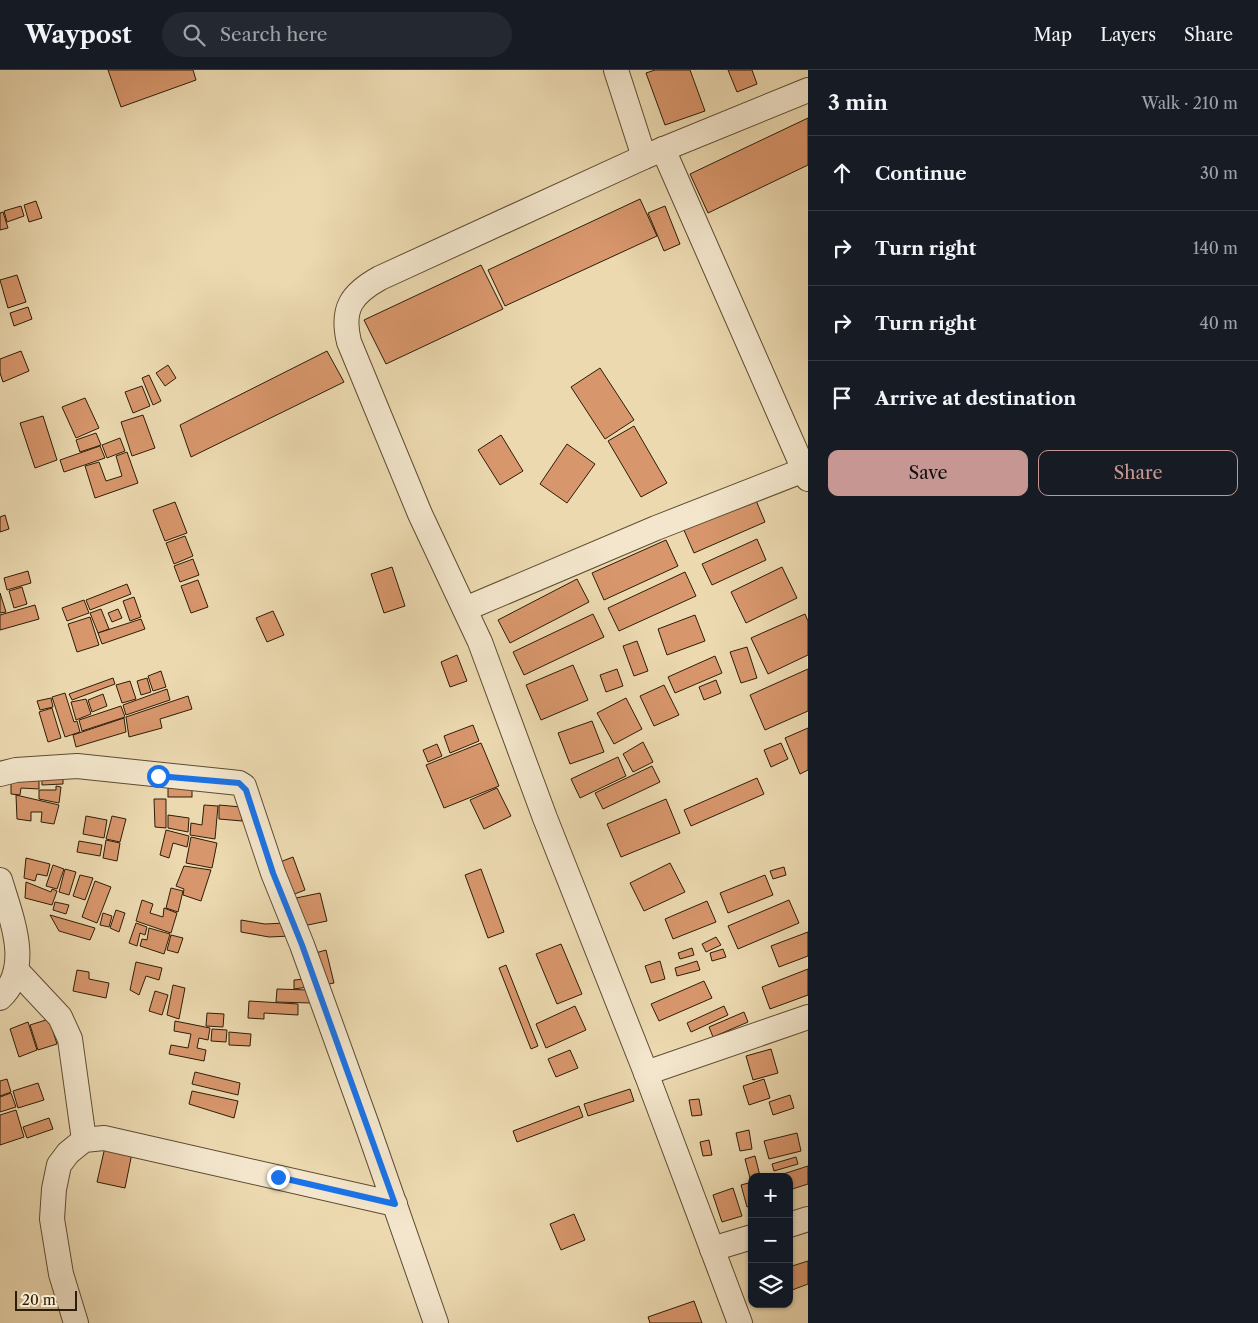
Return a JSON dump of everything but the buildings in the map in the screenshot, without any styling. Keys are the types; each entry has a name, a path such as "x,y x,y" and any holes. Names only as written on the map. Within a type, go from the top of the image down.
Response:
{"street":[{"path":"465,609 656,528 806,475 653,153 616,70"},
{"path":"740,1323 646,1073 545,818 480,642 420,514 349,342 345,326 348,308 360,289 380,278 653,153 808,90"},
{"path":"0,774 16,770 77,766 239,783 244,786 436,1323"},
{"path":"0,880 15,933 17,972 6,993 0,998"},
{"path":"17,972 60,1017 70,1039 84,1140"},
{"path":"646,1073 808,1017"},
{"path":"76,1323 62,1274 52,1219 53,1196 59,1165 68,1153 84,1140 104,1138 395,1204"},
{"path":"793,1224 808,1219"},
{"path":"712,1249 748,1238"}],"route":[{"path":"158,776 239,783 244,786 273,873 302,945 395,1204 278,1177"}]}
